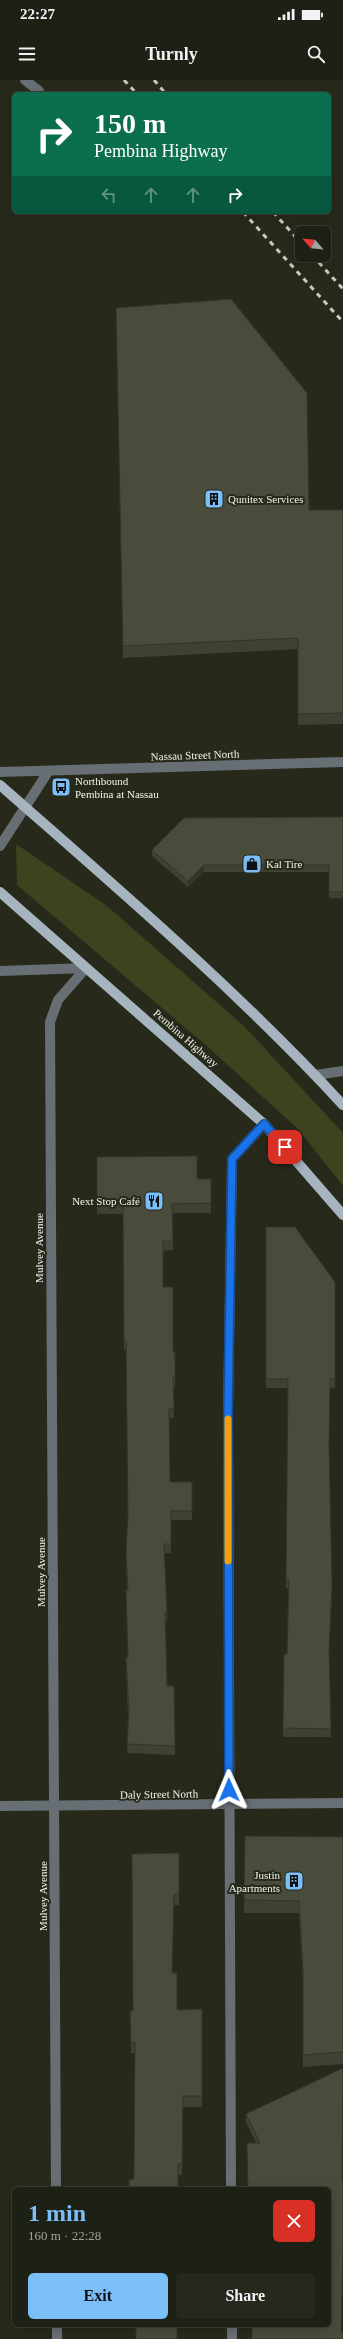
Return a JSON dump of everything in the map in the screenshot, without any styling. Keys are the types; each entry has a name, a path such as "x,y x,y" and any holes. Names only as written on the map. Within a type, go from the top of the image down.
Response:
{"main road":[{"path":"0,785 192,956 316,1075 343,1105"},
{"name":"Pembina Highway","path":"0,892 264,1124 316,1181 343,1215"}],"street":[{"path":"25,80 39,91"},
{"name":"Nassau Street North","path":"0,772 48,772 343,762"},
{"path":"0,846 48,772"},
{"path":"0,971 86,968"},
{"name":"Mulvey Avenue","path":"56,2187 50,1022 58,1000 86,968"},
{"path":"316,1075 343,1071"},
{"path":"231,2187 228,1413 232,1159 264,1124"},
{"name":"Daly Street North","path":"0,1806 54,1807 343,1803"},
{"path":"57,2327 57,2339"},
{"path":"232,2327 232,2339"}],"green space":[{"path":"16,844 107,906 244,1026 343,1133 343,1186 298,1129 208,1047 17,885"}],"building":[{"name":"Qunitex Services","path":"231,299 307,393 309,510 343,510 343,713 298,714 298,638 123,646 116,308"},
{"name":"Kal Tire","path":"343,817 343,892 329,892 329,865 204,865 188,881 152,850 184,818"},
{"path":"197,1156 197,1179 211,1179 211,1203 172,1204 173,1241 163,1241 163,1287 173,1287 173,1352 175,1353 175,1377 173,1377 174,1408 169,1409 170,1482 192,1482 192,1511 171,1511 171,1544 164,1544 167,1612 165,1612 167,1686 174,1686 175,1746 127,1744 129,1710 126,1657 128,1657 126,1590 128,1590 126,1552 128,1516 123,1204 97,1204 97,1157"},
{"path":"266,1227 295,1227 335,1282 335,1379 330,1379 329,1445 332,1584 329,1648 331,1729 283,1728 284,1654 287,1654 289,1580 286,1580 288,1379 266,1379"},
{"path":"245,1836 343,1837 343,2052 303,2055 303,1969 299,1901 244,1900"},
{"path":"179,1853 179,1894 174,1894 172,1973 177,1973 177,2010 202,2009 202,2096 183,2096 182,2164 178,2164 178,2187 129,2187 129,2180 134,2179 135,2042 131,2042 130,2011 133,2011 132,1854"},
{"path":"343,2068 343,2244 341,2332 343,2332 343,2339 252,2339 252,2327 331,2327 331,2187 248,2187 247,2143 260,2143 246,2114"},
{"path":"136,2327 177,2327 177,2339 136,2339"}],"railway":[{"path":"124,80 135,92"},
{"path":"154,80 164,92"},
{"path":"245,214 343,322"},
{"path":"275,214 295,236"},
{"path":"318,262 343,289"}],"slow traffic":[{"path":"228,1419 228,1561"}],"place":[{"name":"Qunitex Services","path":"214,499"},
{"name":"Northbound Pembina at Nassau","path":"61,787"},
{"name":"Kal Tire","path":"252,864"},
{"name":"Next Stop Café","path":"154,1201"},
{"name":"Justin Apartments","path":"294,1881"}],"route":[{"path":"229,1790 228,1413 232,1159 264,1124 285,1147"}]}
